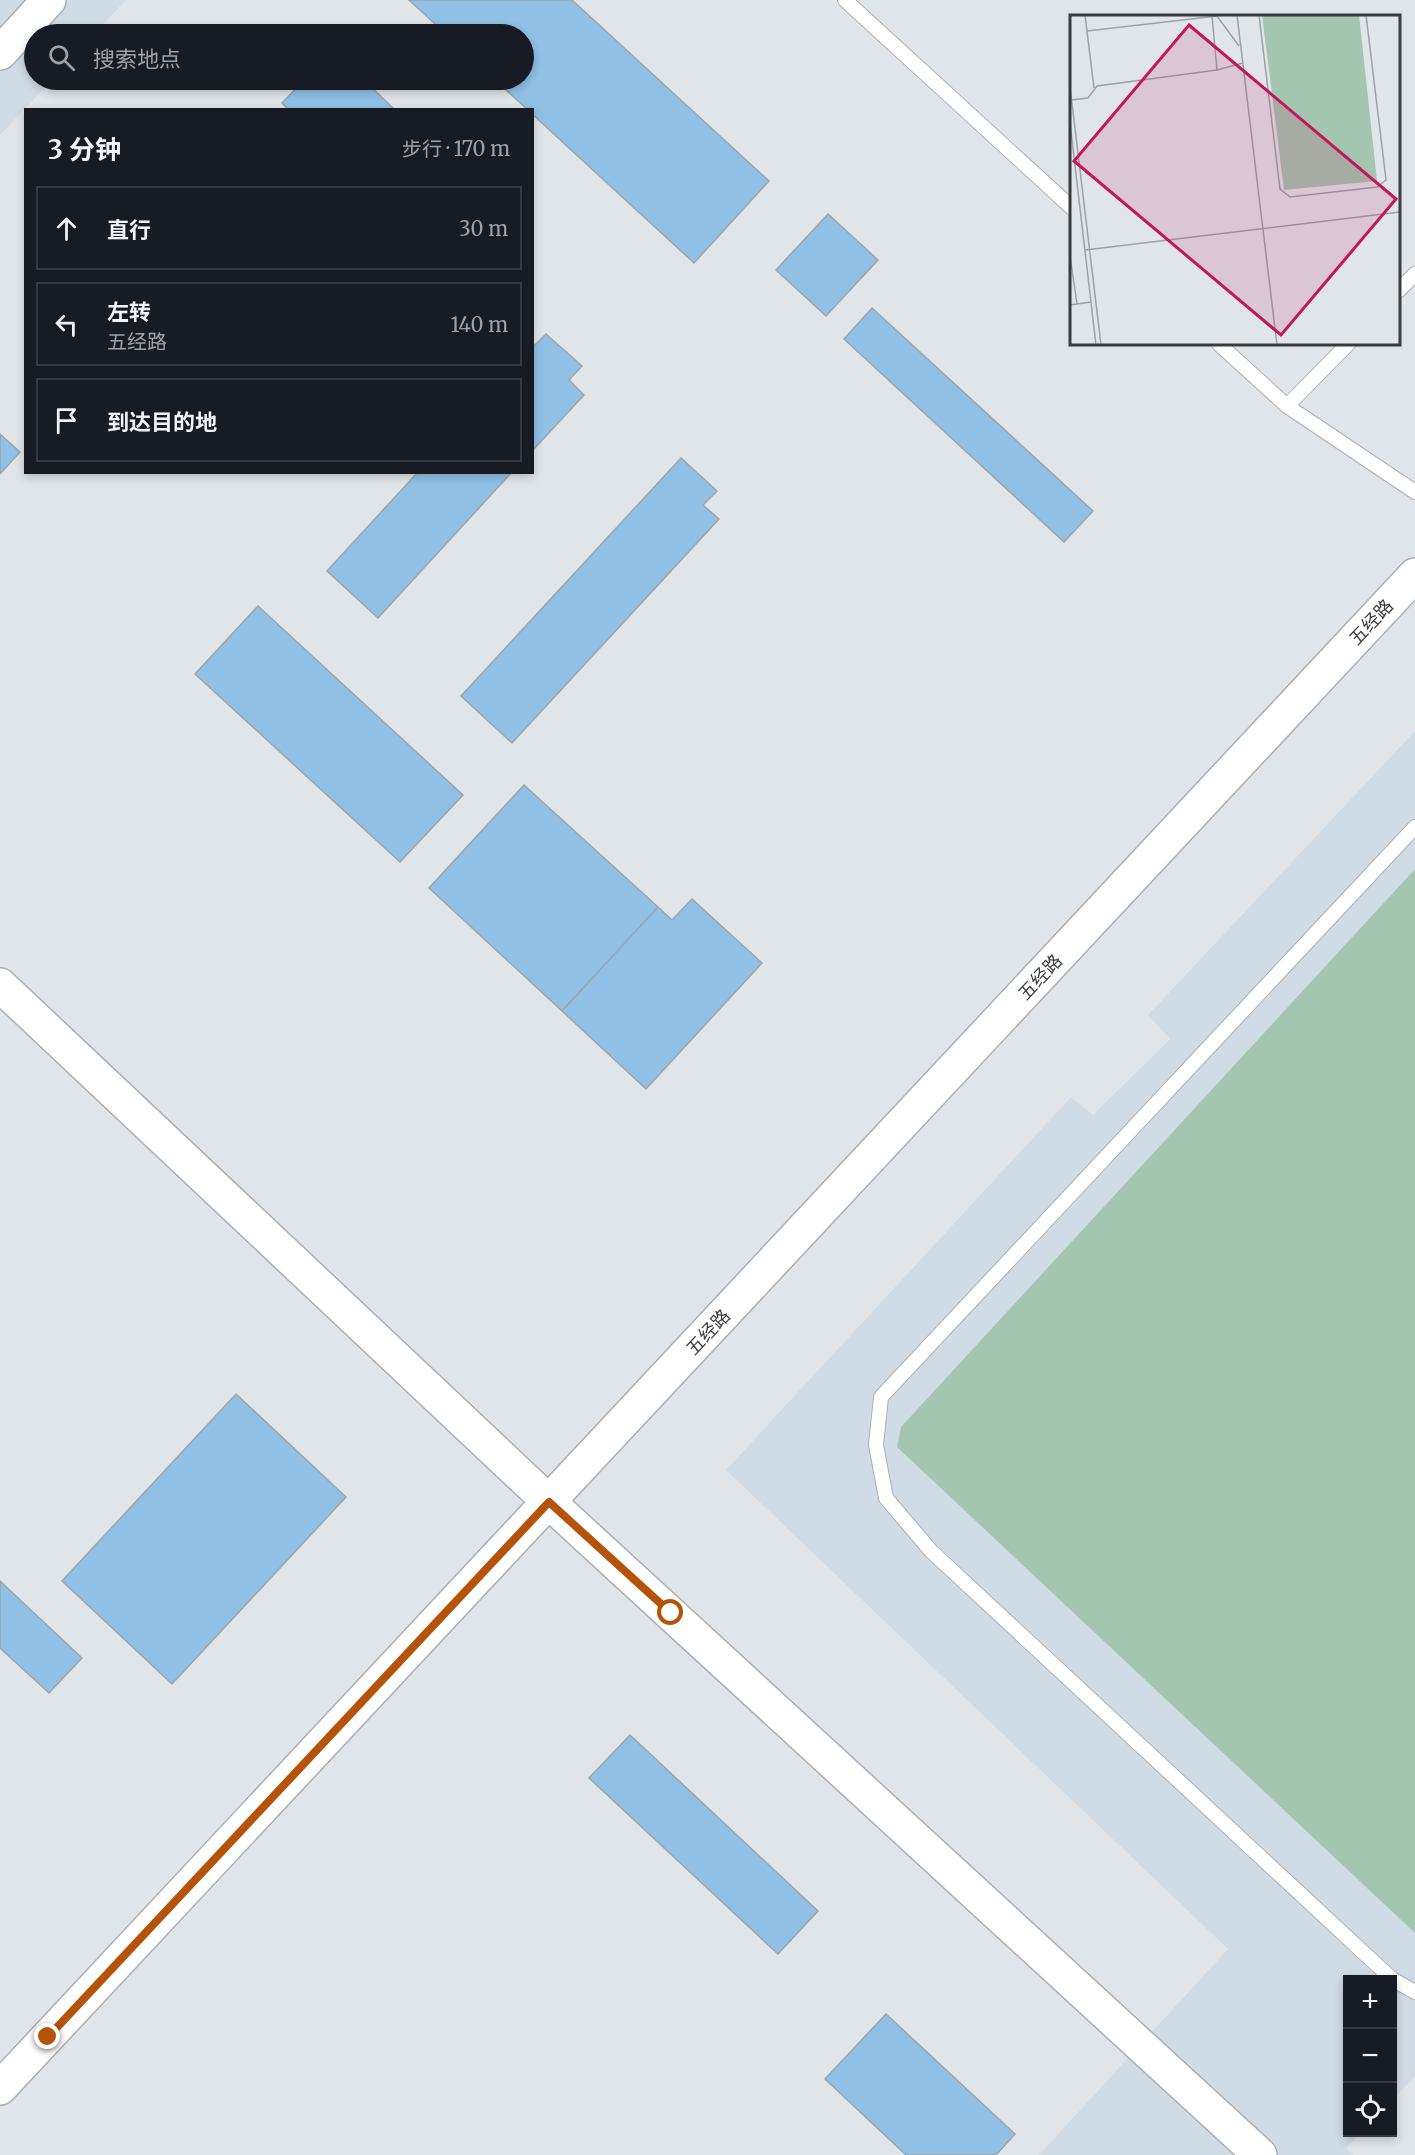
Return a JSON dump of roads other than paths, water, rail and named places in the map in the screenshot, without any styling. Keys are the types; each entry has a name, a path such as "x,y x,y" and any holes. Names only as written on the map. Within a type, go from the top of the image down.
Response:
{"street":[{"path":"27,24 49,0"},
{"path":"0,53 24,27"},
{"name":"五经路","path":"0,2088 1415,575"},
{"path":"0,985 549,1502 1260,2155"}],"lane":[{"path":"845,0 1070,207"},
{"path":"1400,289 1415,274"},
{"path":"1220,345 1287,406 1415,492"},
{"path":"1287,406 1347,345"},
{"path":"1415,827 882,1397 876,1445 886,1498 931,1551 1392,1979 1415,1992"}]}
